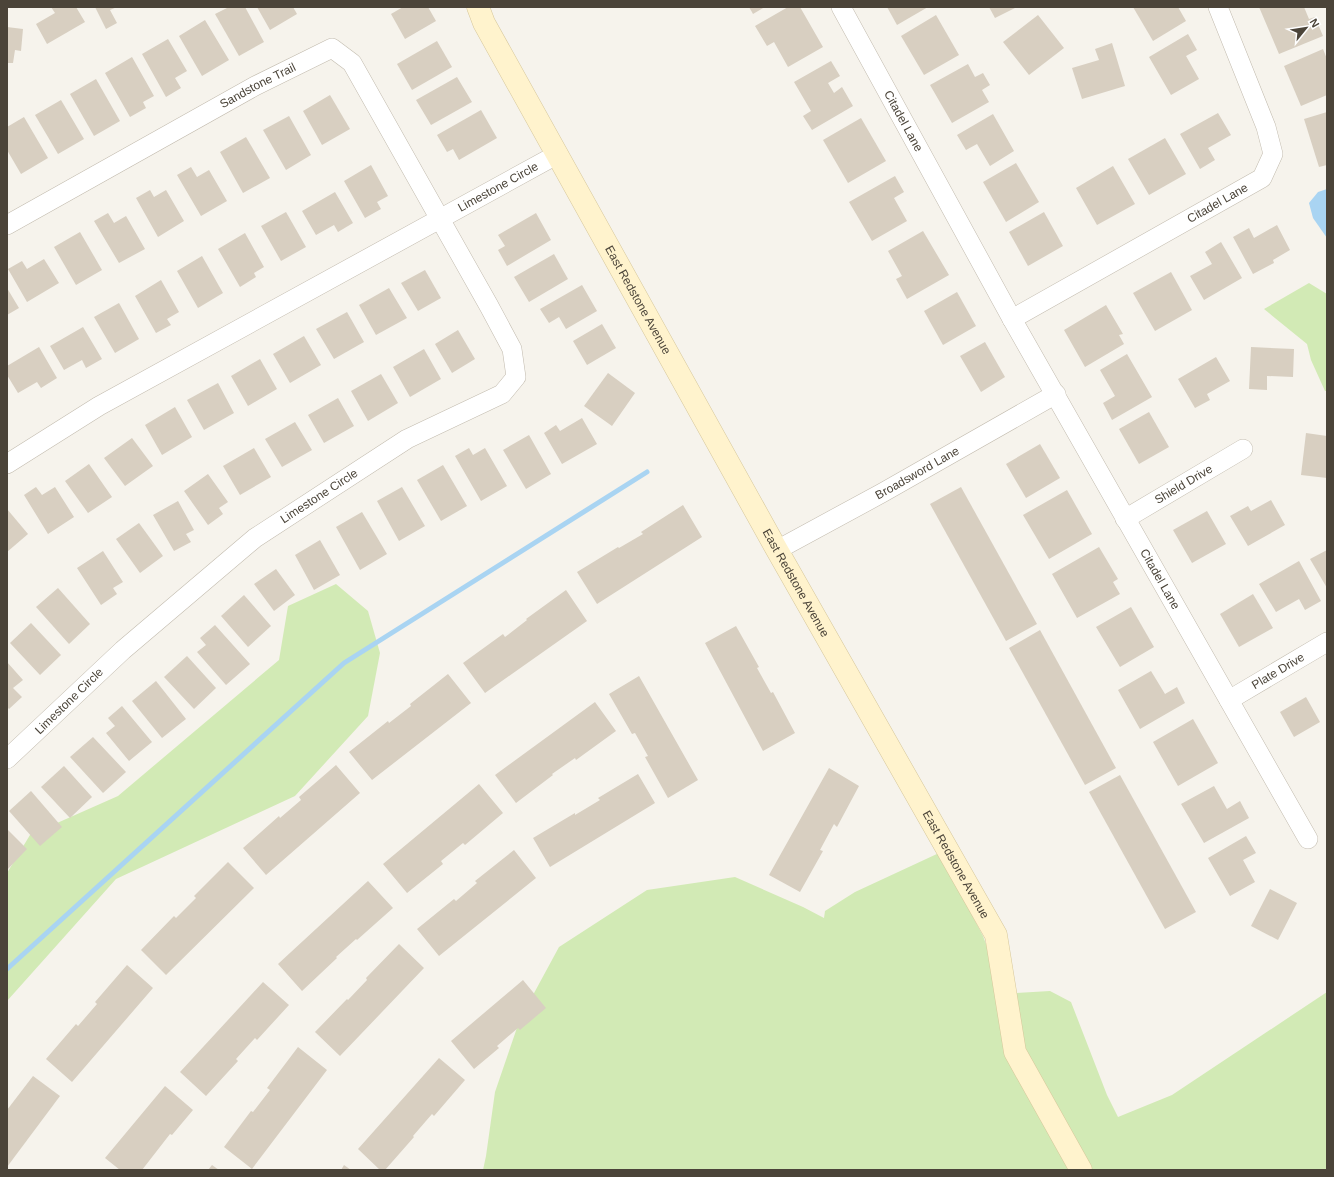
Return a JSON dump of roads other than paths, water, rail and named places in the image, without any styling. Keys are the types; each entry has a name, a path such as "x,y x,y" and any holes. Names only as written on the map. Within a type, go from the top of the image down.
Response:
{"street":[{"name":"East Redstone Avenue","path":"478,7 484,23 777,550 996,935 1015,1052 1081,1170"},
{"name":"Citadel Lane","path":"841,7 1012,320 1056,394 1125,519 1308,839"},
{"name":"Citadel Lane","path":"1012,320 1262,178 1273,154 1272,148 1266,127 1218,7"},
{"name":"Sandstone Trail","path":"7,225 255,86 332,48 352,63 439,219"},
{"name":"Limestone Circle","path":"7,464 100,406 558,154"},
{"name":"Limestone Circle","path":"7,759 123,650 255,538 407,439 502,394 516,377 512,350 489,306 439,219"},
{"name":"Broadsword Lane","path":"777,550 882,493 1056,394"},
{"name":"Shield Drive","path":"1125,519 1243,449"},
{"name":"Plate Drive","path":"1229,700 1327,642"}],"water":[{"path":"1327,189 1327,238 1313,218 1309,203 1318,192"}],"waterway":[{"path":"7,969 344,663 647,472"}]}
